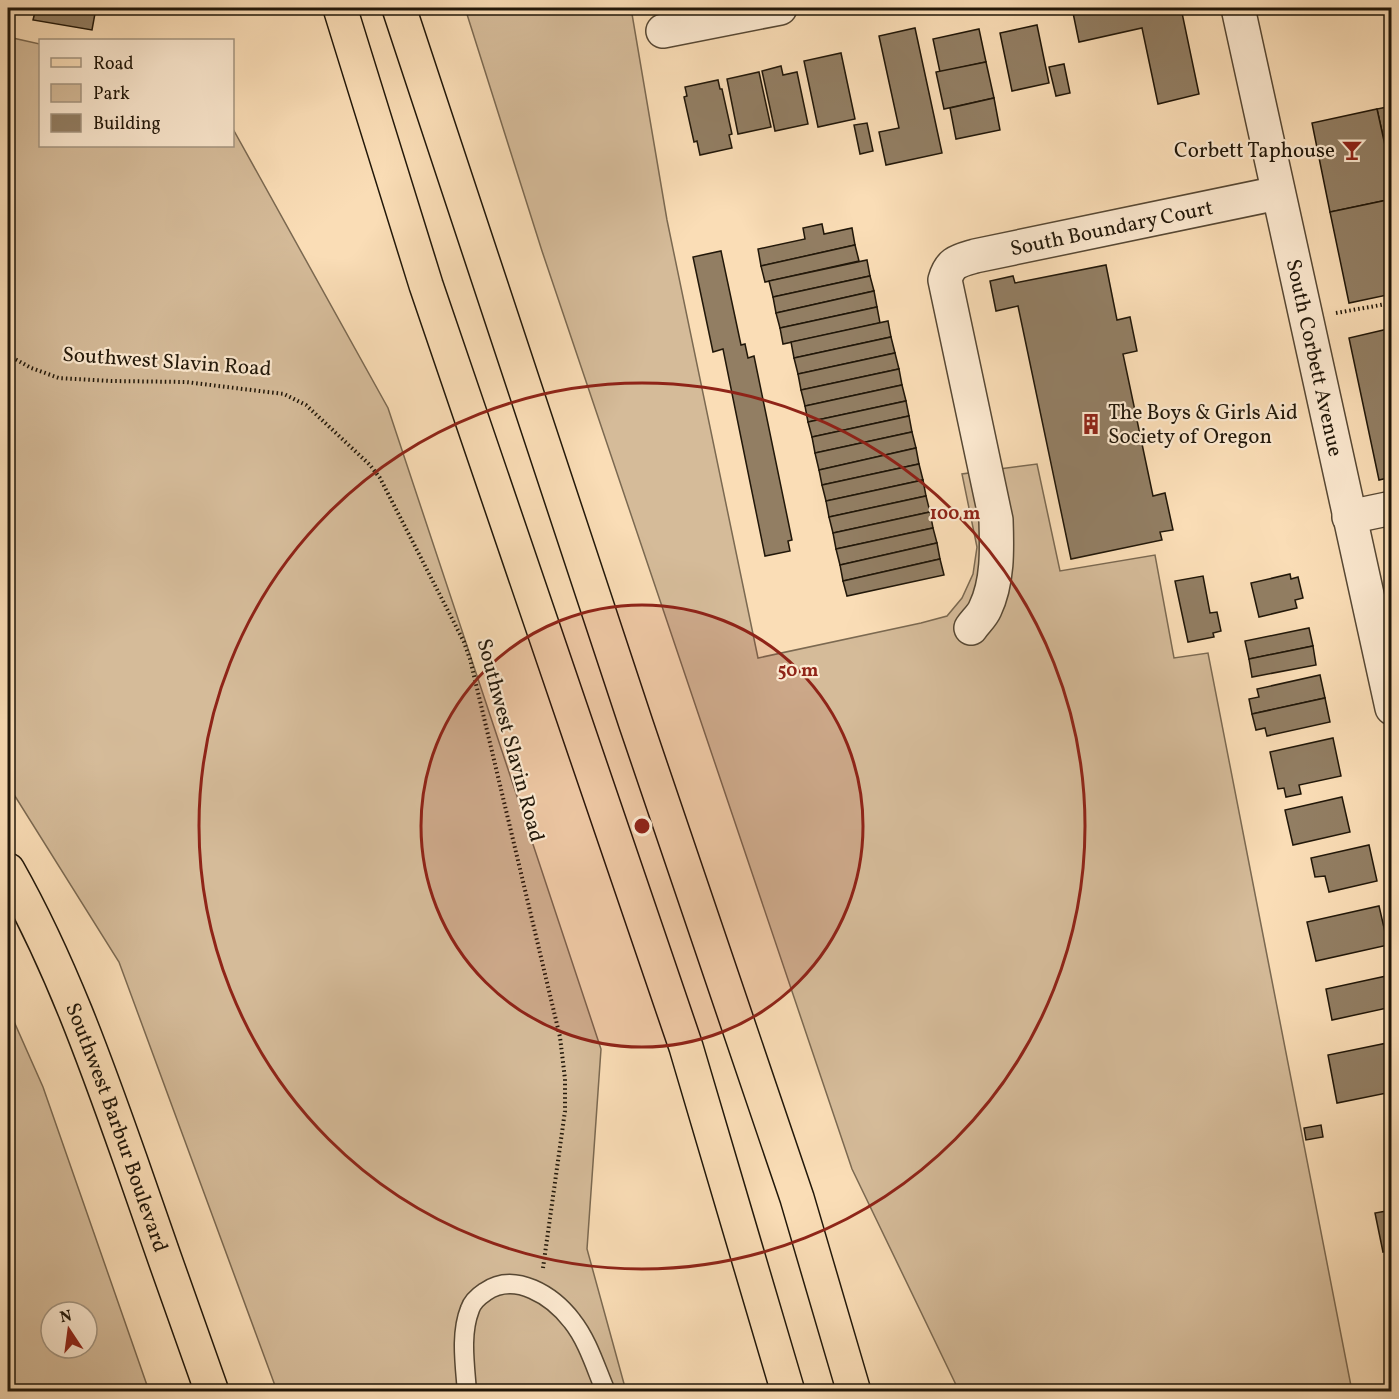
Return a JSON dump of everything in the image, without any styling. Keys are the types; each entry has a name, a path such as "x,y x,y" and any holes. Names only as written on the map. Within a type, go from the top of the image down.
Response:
{"main road":[{"path":"340,8 426,285 686,1047 788,1392"},
{"path":"399,8 636,724 797,1198 854,1392"},
{"name":"Southwest Barbur Boulevard","path":"8,870 59,970 96,1060 212,1392"}],"street":[{"path":"663,31 780,8"},
{"name":"South Corbett Avenue","path":"1238,8 1392,708"},
{"name":"South Boundary Court","path":"971,628 985,610 993,582 997,554 996,520 945,280 948,269 957,261 975,256 1278,194"},
{"path":"1350,517 1392,508"}],"lane":[{"path":"467,1392 465,1326 471,1307 482,1294 493,1287 511,1284 527,1287 557,1303 574,1322 606,1392"}],"path":[{"path":"1306,319 1392,303"},
{"name":"Southwest Slavin Road","path":"8,355 31,368 59,378 186,382 284,394 306,405 370,465 380,478 464,642 470,659 560,1037 565,1079 565,1111 540,1293"}],"green space":[{"path":"465,8 631,8 667,220 758,658 947,616 962,598 973,574 977,547 962,474 1037,464 1060,571 1155,555 1174,658 1208,653 1352,1391 959,1391 852,1169 542,251"},
{"path":"8,14 13,38 39,44 39,147 234,147 234,131 388,408 601,1049 587,1249 626,1391 277,1391 119,962 8,785"},
{"path":"8,1008 43,1087 149,1391 8,1391"}],"building":[{"path":"36,8 96,8 92,30 33,20"},
{"path":"1072,8 1181,8 1199,94 1158,104 1142,28 1079,42"},
{"path":"1037,25 1049,83 1012,91 1000,33"},
{"path":"915,28 942,153 886,165 879,132 899,128 879,36"},
{"path":"979,29 986,62 940,72 933,39"},
{"path":"841,53 855,119 818,127 804,61"},
{"path":"986,62 994,98 944,109 936,72"},
{"path":"1064,64 1070,93 1056,96 1049,67"},
{"path":"781,66 783,75 797,72 808,124 775,131 762,71"},
{"path":"759,72 771,127 738,134 727,79"},
{"path":"718,80 732,134 729,135 732,148 700,155 697,141 694,142 684,97 687,96 685,87"},
{"path":"994,98 1000,130 956,139 950,108"},
{"path":"1392,106 1392,177 1377,109"},
{"name":"Corbett Taphouse","path":"1377,109 1392,177 1392,199 1330,212 1312,123"},
{"path":"867,123 873,151 860,154 854,125"},
{"path":"1392,199 1392,294 1349,303 1330,212"},
{"path":"822,224 824,234 852,228 855,245 761,266 758,249 805,239 803,228"},
{"path":"855,245 859,261 765,282 761,266"},
{"path":"721,251 741,345 745,344 748,358 754,356 792,540 788,541 790,551 765,556 723,349 713,352 693,257"},
{"path":"867,260 870,276 773,297 769,281"},
{"name":"The Boys & Girls Aid Society of Oregon","path":"1106,265 1117,320 1130,317 1137,351 1123,354 1153,496 1165,493 1173,530 1160,532 1162,540 1071,559 1018,306 996,311 990,281 1013,276 1015,283"},
{"path":"870,276 874,291 776,313 773,297"},
{"path":"874,291 877,307 780,328 776,313"},
{"path":"877,307 880,323 783,344 780,328"},
{"path":"888,321 891,337 794,358 791,342"},
{"path":"1392,328 1392,477 1379,480 1349,338"},
{"path":"891,337 895,353 798,374 794,358"},
{"path":"895,353 899,369 801,390 798,374"},
{"path":"899,369 902,385 805,406 801,390"},
{"path":"902,385 906,401 808,422 805,406"},
{"path":"906,401 909,416 812,437 808,422"},
{"path":"909,416 912,432 815,453 812,437"},
{"path":"912,432 916,448 819,470 815,453"},
{"path":"916,448 919,464 822,485 819,470"},
{"path":"919,464 923,480 826,501 822,485"},
{"path":"923,480 926,496 829,517 826,501"},
{"path":"926,496 930,512 833,533 829,517"},
{"path":"930,512 933,528 836,549 833,533"},
{"path":"933,528 937,543 840,565 836,549"},
{"path":"937,543 940,559 843,581 840,565"},
{"path":"940,559 944,575 847,596 843,581"},
{"path":"1290,574 1291,579 1298,577 1303,598 1295,600 1297,608 1259,617 1251,583"},
{"path":"1203,576 1210,613 1217,612 1221,631 1213,633 1214,637 1188,642 1175,581"},
{"path":"1309,628 1313,646 1249,659 1245,641"},
{"path":"1313,646 1316,665 1252,677 1249,659"},
{"path":"1320,675 1325,698 1252,714 1249,699 1259,697 1257,689"},
{"path":"1325,698 1330,722 1267,736 1265,728 1256,730 1252,714"},
{"path":"1333,738 1341,776 1299,785 1301,794 1286,797 1284,788 1278,789 1270,752"},
{"path":"1342,797 1350,832 1293,845 1285,810"},
{"path":"1369,845 1377,881 1329,892 1325,876 1315,877 1311,858"},
{"path":"1379,906 1388,945 1316,961 1307,922"},
{"path":"1391,975 1392,1007 1332,1020 1326,989"},
{"path":"1392,1042 1392,1092 1337,1103 1328,1055"},
{"path":"1321,1125 1323,1137 1306,1140 1304,1128"},
{"path":"1392,1210 1392,1250 1383,1252 1375,1213"},
{"path":"1392,1265 1392,1297 1385,1267"}],"place":[{"name":"Corbett Taphouse","path":"1352,150"},
{"name":"The Boys & Girls Aid Society of Oregon","path":"1091,424"}]}
